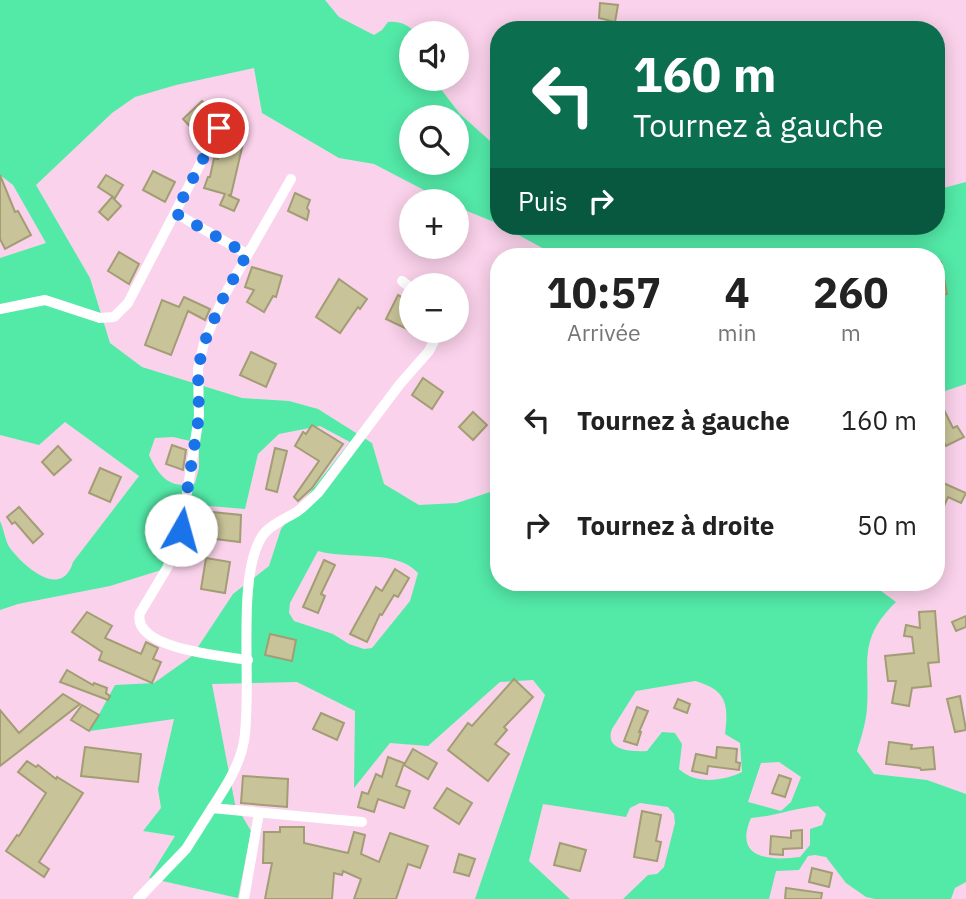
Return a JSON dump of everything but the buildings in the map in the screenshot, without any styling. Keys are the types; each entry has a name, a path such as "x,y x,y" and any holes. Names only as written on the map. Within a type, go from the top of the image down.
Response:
{"street":[{"path":"0,309 45,300 100,318 114,317 128,303 219,128"},
{"path":"248,660 198,653 165,643 147,634 140,627 138,620 167,568 180,538 199,416 198,369 204,343 224,296 291,179"},
{"path":"175,213 247,254"},
{"path":"138,899 186,849 230,780 244,743 248,696 250,576 254,551 264,533 302,508 318,493 433,343"},
{"path":"212,808 362,822"},
{"path":"244,899 260,813"}],"green space":[{"path":"0,0 325,0 339,17 374,35 388,22 399,23 399,91 442,91 453,105 399,105 399,175 469,175 469,122 490,141 490,220 469,212 469,189 422,189 374,164 339,158 262,113 254,68 135,97 112,113 36,185 90,278 110,343 142,367 242,398 289,401 318,409 372,443 384,484 419,505 457,503 490,492 490,591 881,591 896,602 875,628 870,640 866,714 857,751 874,774 927,780 966,794 966,882 955,888 951,899 875,899 866,897 846,883 826,857 815,855 808,856 799,870 776,871 769,899 623,899 648,875 657,874 664,867 675,823 674,814 668,807 640,803 630,808 626,817 543,804 529,861 570,899 475,899 545,695 533,680 500,682 428,746 390,743 354,788 355,711 297,682 212,684 235,804 251,831 238,898 149,878 175,836 143,831 161,808 158,789 174,719 90,731 115,685 154,683 192,656 233,594 269,566 281,529 350,442 320,426 279,434 258,454 245,509 161,502 146,536 174,566 110,586 0,610 0,521 8,545 24,564 43,576 60,579 68,573 73,562 139,476 65,422 39,445 0,435 0,258 46,243 13,185 0,175","holes":["173,437 199,443 199,468 195,483 179,485 167,480 157,470 149,455 155,438","318,551 385,558 398,561 418,573 410,601 372,648 364,649 349,644 333,634 294,621 289,613 290,603","695,681 723,699 726,714 725,734 740,743 742,772 727,778 710,780 686,774 679,769 682,744 675,733 662,732 647,751 621,749 612,742 612,729 636,691","779,762 801,777 791,802 781,811 748,802 761,763","818,806 826,814 822,825 810,829 810,845 800,857 767,857 751,849 747,842 751,818"]},
{"path":"966,182 966,384 945,391 945,248 542,248 518,235 945,235 945,188"}],"route":[{"path":"181,530 199,416 198,369 204,343 224,296 247,254 175,213 219,128"}]}
